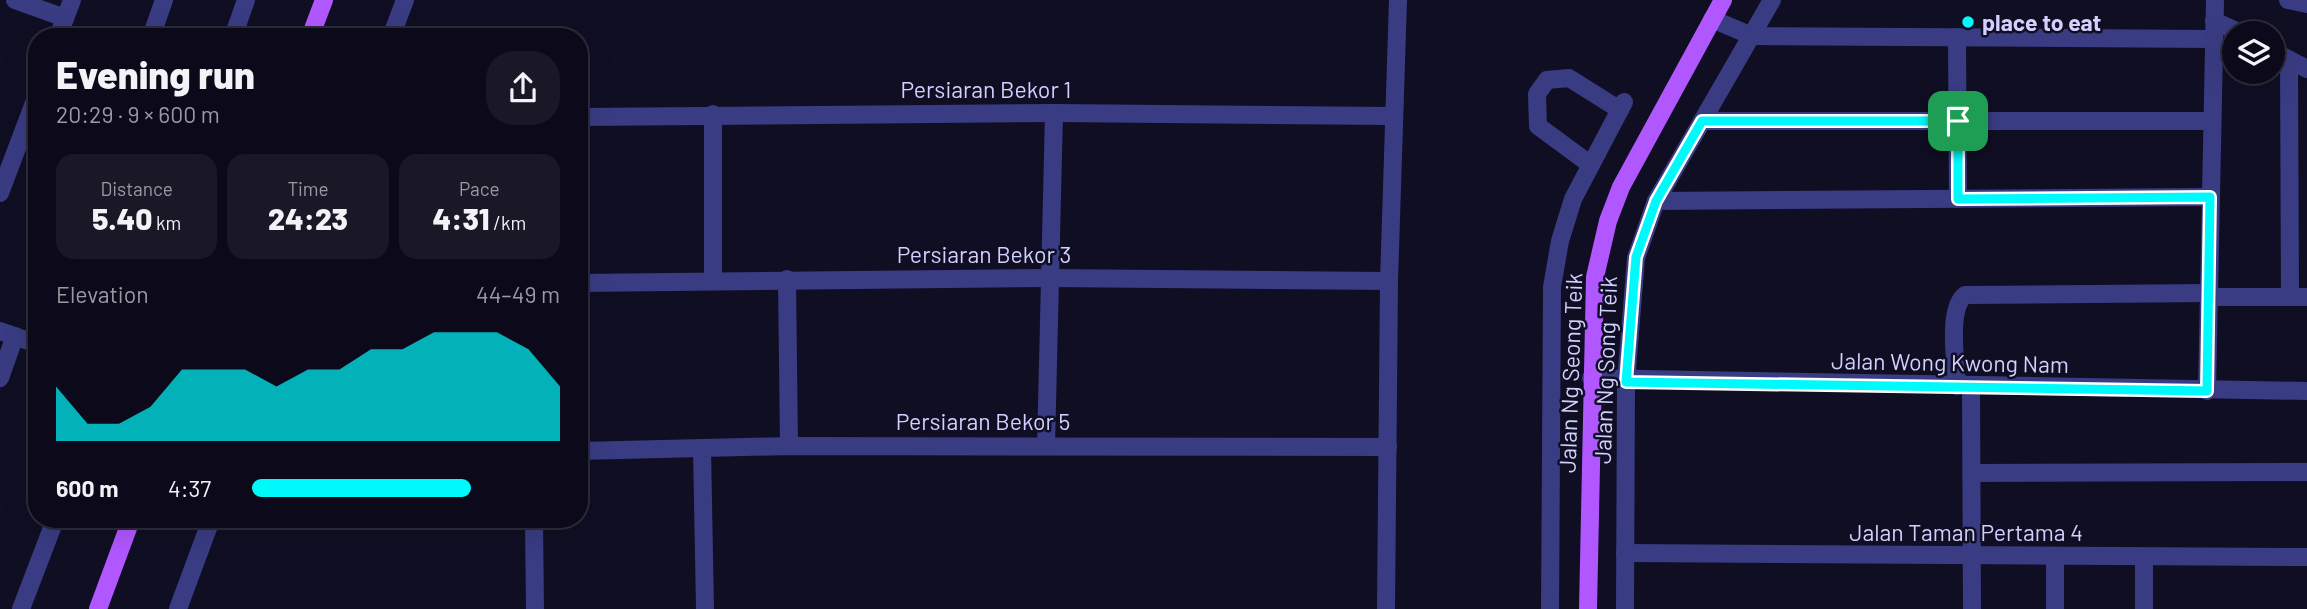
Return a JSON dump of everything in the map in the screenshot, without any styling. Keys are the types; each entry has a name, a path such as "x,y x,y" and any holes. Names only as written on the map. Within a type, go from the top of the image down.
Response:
{"main road":[{"path":"313,28 324,0"},
{"name":"Jalan Ng Seong Teik","path":"1588,609 1595,277 1608,221 1639,151 1723,0"},
{"path":"98,609 128,528"}],"street":[{"path":"15,0 65,18"},
{"path":"61,28 72,0"},
{"path":"154,28 164,0"},
{"path":"236,28 246,0"},
{"path":"394,28 405,0"},
{"path":"1386,609 1389,281 1398,0"},
{"name":"Jalan Ng Song Teik","path":"1625,609 1626,382 1636,257 1656,201 1772,0"},
{"path":"2207,391 2215,0"},
{"path":"2288,0 2307,4"},
{"path":"1712,19 1752,36 1957,37 2222,31"},
{"path":"1957,37 1958,199"},
{"path":"2285,57 2307,69"},
{"name":"Jalan Ng Seong Teik","path":"1550,609 1552,287 1560,241 1573,198 1591,165 1622,106 1569,78 1547,80 1537,94 1538,126 1591,165"},
{"path":"1972,609 1973,473 1955,315 1959,300 1965,295 2299,297 2283,84"},
{"path":"1046,446 1054,113"},
{"name":"Persiaran Bekor 1","path":"588,117 1054,113 1393,116"},
{"path":"713,114 713,280"},
{"path":"0,194 28,119"},
{"path":"1702,121 2212,121"},
{"path":"1656,201 2210,197"},
{"name":"Persiaran Bekor 3","path":"588,283 1049,278 1389,281"},
{"path":"787,279 789,446"},
{"path":"0,378 8,333 28,341"},
{"name":"Jalan Wong Kwong Nam","path":"1591,379 1626,382 2307,391"},
{"name":"Persiaran Bekor 5","path":"588,451 789,446 1388,447"},
{"path":"702,448 705,609"},
{"path":"1973,473 2307,472"},
{"path":"21,609 52,528"},
{"path":"178,609 208,528"},
{"path":"534,528 535,609"},
{"name":"Jalan Taman Pertama 4","path":"1625,553 1972,558 2307,557"},
{"path":"2055,558 2055,609"},
{"path":"2144,558 2144,609"}],"place":[{"name":"place to eat","path":"1968,22"}],"route":[{"path":"1702,121 1958,121 1958,199 2210,197 2207,391 1626,382 1631,284 1636,257 1656,201 1702,121"}]}
